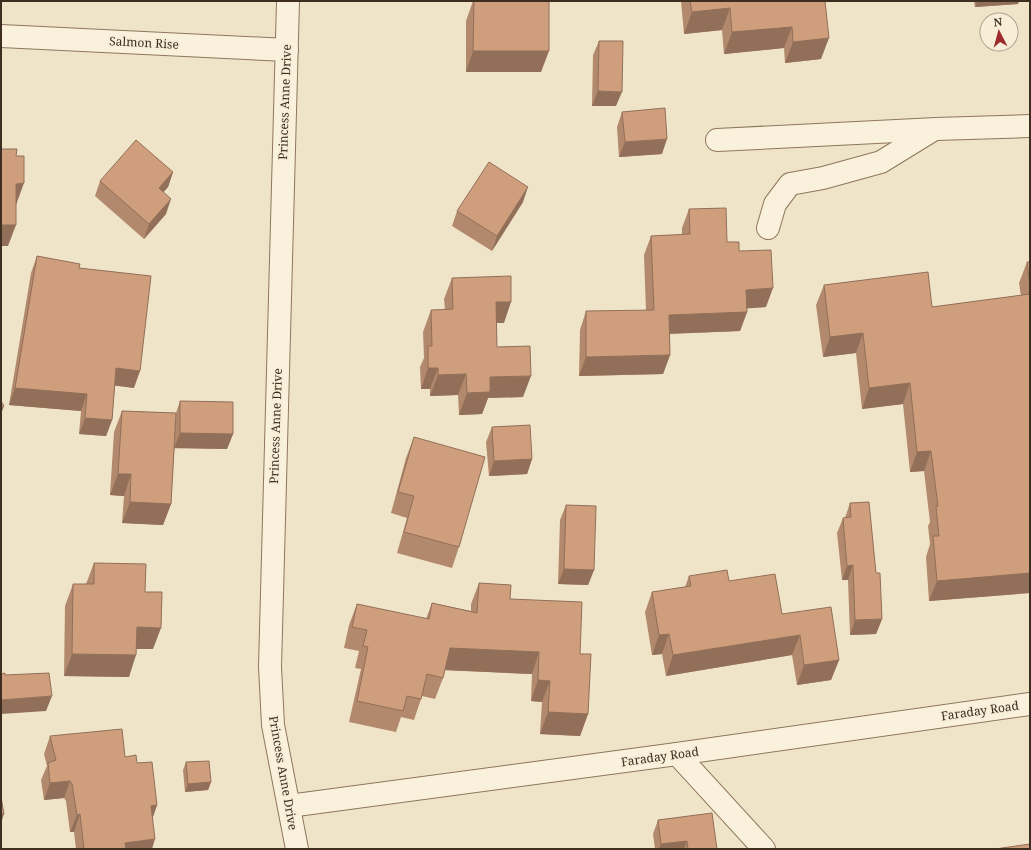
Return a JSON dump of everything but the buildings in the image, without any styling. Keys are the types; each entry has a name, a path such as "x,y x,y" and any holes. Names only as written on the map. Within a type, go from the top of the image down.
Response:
{"street":[{"name":"Princess Anne Drive","path":"288,1 270,667 272,725 297,849"},
{"name":"Salmon Rise","path":"1,36 287,50"},
{"path":"717,140 936,129 1030,126"},
{"path":"768,228 775,204 790,184 823,178 881,162 936,129"},
{"name":"Faraday Road","path":"289,806 677,754 1030,704"},
{"path":"677,754 764,849"}]}
